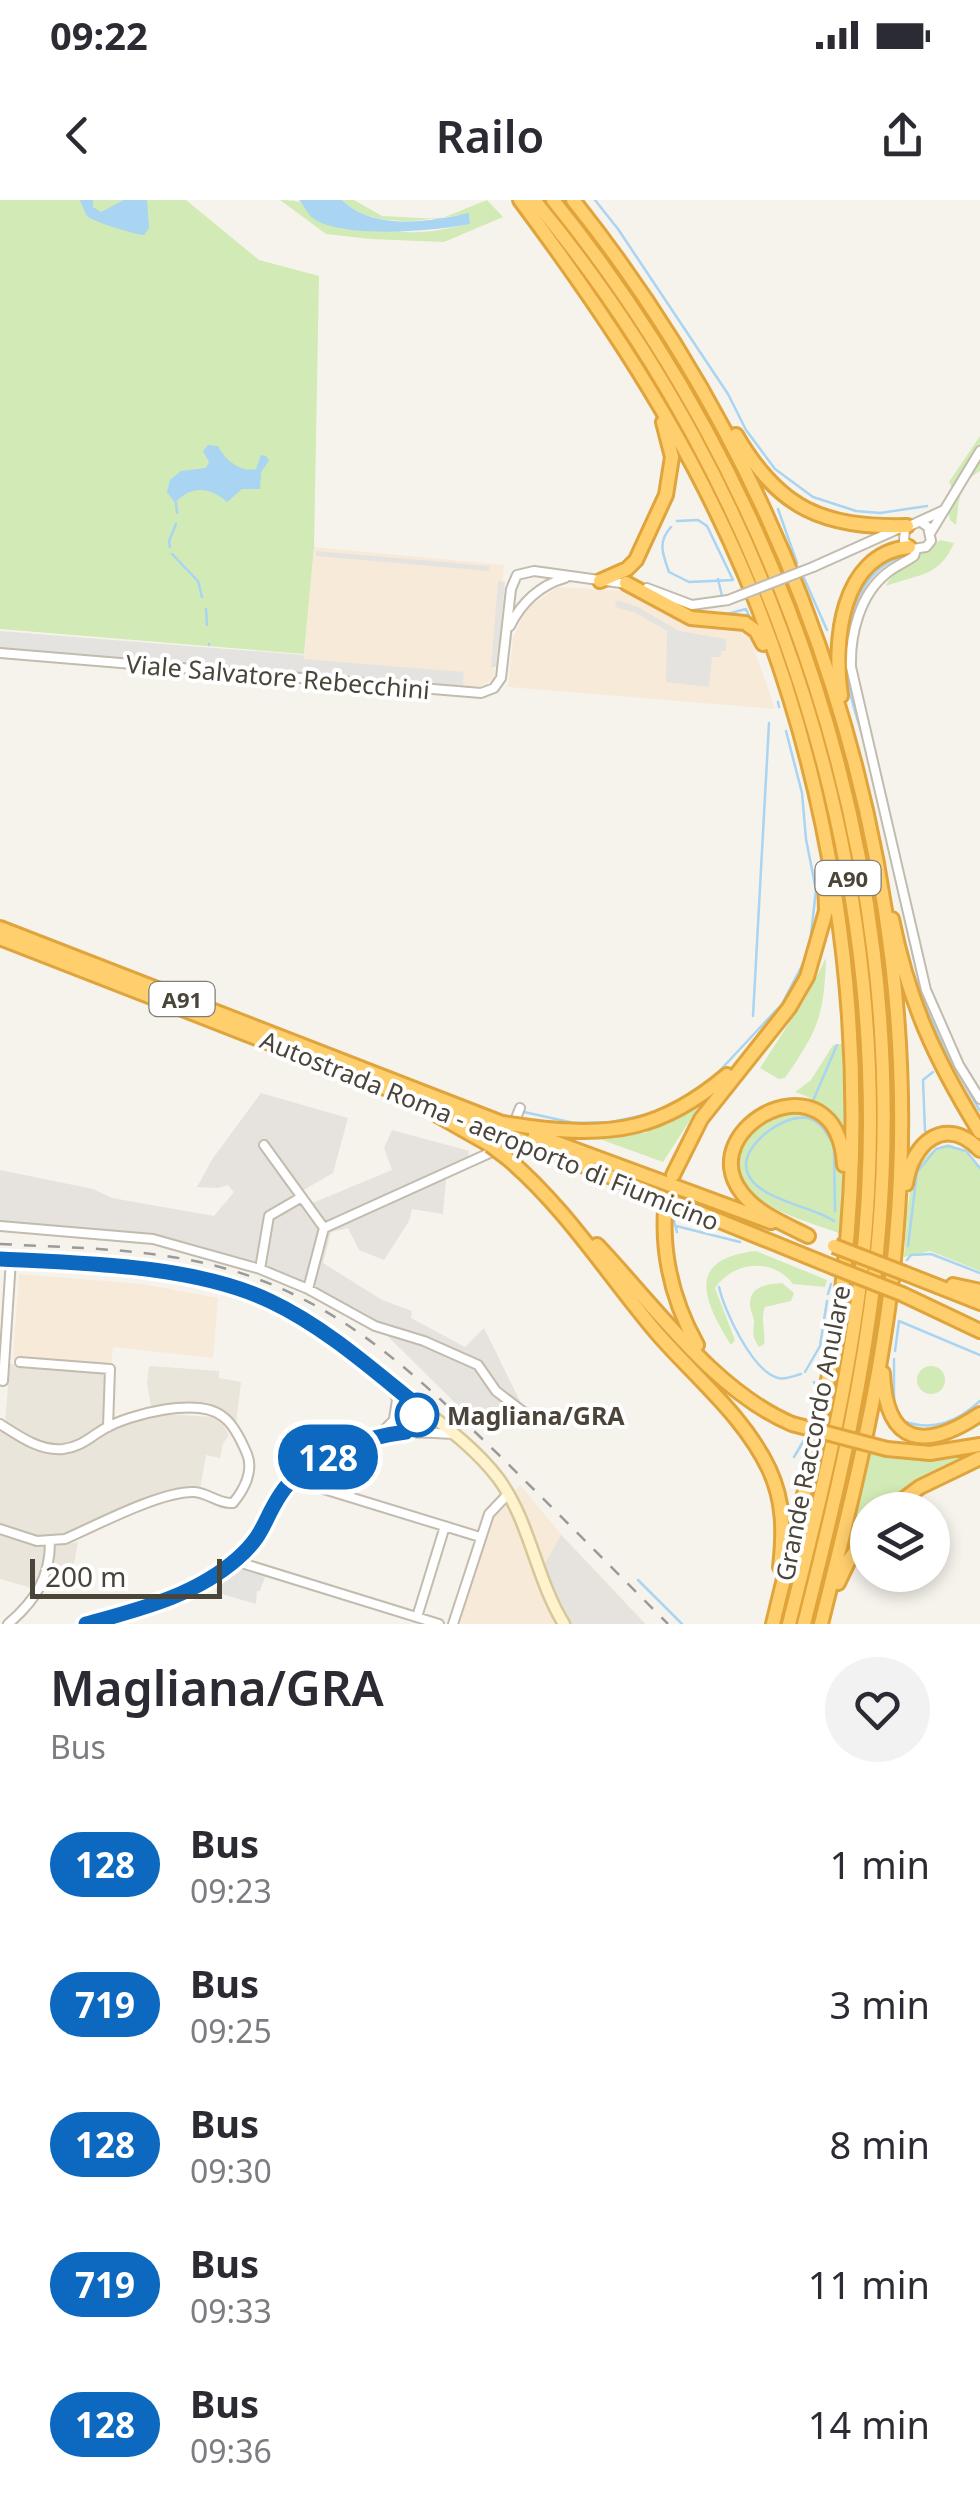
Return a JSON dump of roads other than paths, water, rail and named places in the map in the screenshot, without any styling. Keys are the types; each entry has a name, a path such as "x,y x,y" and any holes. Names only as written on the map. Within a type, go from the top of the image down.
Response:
{"highway":[{"name":"Grande Raccordo Anulare","path":"520,200 639,370 716,510 769,639 796,720 818,802 842,934 851,1085 847,1237 824,1401 773,1624"},
{"name":"Grande Raccordo Anulare","path":"534,200 638,340 728,501 795,667 830,791 847,871 867,1047 869,1154 865,1229 840,1410 789,1624"},
{"name":"Grande Raccordo Anulare","path":"553,200 660,350 711,437 752,520 797,628 824,711 862,872 872,929 882,1060 881,1210 858,1394 804,1624"},
{"name":"Grande Raccordo Anulare","path":"573,200 622,265 687,365 733,446 782,548 846,734 878,869 896,1024 901,1122 896,1235 882,1351 864,1451 823,1624"},
{"path":"687,365 718,403 757,468 782,495 806,510 846,524 911,537"},
{"path":"600,581 627,569 636,560 670,481 672,457 667,433 639,370"},
{"path":"846,734 836,656 843,615 851,593 870,564 911,537"},
{"path":"626,584 691,618 738,622 753,628 762,640 796,720"},
{"path":"673,1175 692,1133 744,1060 789,1008 815,958 826,911 818,802"},
{"path":"870,837 919,1018 942,1068 980,1132"},
{"name":"Autostrada Roma - aeroporto di Fiumicino","path":"0,928 500,1127"},
{"name":"Autostrada Roma - aeroporto di Fiumicino","path":"0,938 365,1079 527,1133 980,1303"},
{"path":"527,1133 604,1133 648,1124 692,1102 744,1060"},
{"path":"365,1079 490,1145 507,1158 726,1382 754,1404 792,1424 887,1449 925,1454 980,1444"},
{"path":"808,1236 752,1204 734,1178 732,1158 738,1141 750,1124 770,1110 808,1108 822,1114 834,1126 844,1158 847,1237"},
{"name":"Autostrada Roma - aeroporto di Fiumicino","path":"527,1133 980,1328"},
{"path":"896,1235 908,1168 920,1146 950,1134 967,1139 980,1150"},
{"path":"665,1210 666,1251 677,1304 700,1348 726,1382"},
{"path":"573,1224 626,1295 740,1423 764,1459 776,1484 784,1522 773,1624"},
{"path":"904,1273 980,1291"},
{"path":"882,1351 886,1404 903,1431 917,1437 935,1437 980,1414"},
{"path":"914,1492 980,1458"},
{"path":"823,1624 850,1559"}],"main road":[{"path":"6,1260 166,1272 259,1296 325,1334 486,1465 508,1494 542,1582 564,1624"}],"street":[{"path":"911,537 928,545 942,511 980,451"},
{"path":"911,537 942,511"},
{"path":"911,537 931,532"},
{"path":"911,537 914,556 888,572 864,601 857,620 851,667 926,990 958,1065 980,1099"},
{"name":"Viale Salvatore Rebecchini","path":"530,572 626,584 692,605 728,600 871,542 911,537"},
{"name":"Viale Salvatore Rebecchini","path":"871,542 911,537"},
{"path":"528,601 516,598 511,589 517,576 530,572 538,579 540,590"},
{"name":"Viale Salvatore Rebecchini","path":"508,630 540,590 568,578"},
{"name":"Viale Salvatore Rebecchini","path":"0,652 481,693 500,682 511,589"},
{"path":"324,1228 504,1146 520,1108"},
{"path":"264,1145 324,1228"},
{"path":"260,1269 269,1216 300,1198"},
{"path":"0,1226 152,1239 260,1269 308,1288 374,1326 478,1365 496,1390 530,1417"},
{"path":"308,1288 324,1228"},
{"path":"0,1380 3,1381 6,1260"},
{"path":"20,1362 110,1369 108,1427"},
{"path":"392,1385 397,1400 394,1419"},
{"path":"379,1435 405,1411 419,1407"},
{"path":"406,1432 419,1407"},
{"path":"0,1424 32,1443 60,1450 86,1442 132,1416 156,1410 208,1409 224,1416 250,1459 248,1476 232,1503 223,1504 193,1492 165,1498 50,1542 0,1529"},
{"path":"405,1411 415,1420"},
{"path":"86,1624 171,1599 235,1561 264,1529 275,1502 291,1479 336,1452 379,1435 452,1434"},
{"path":"291,1479 480,1537"},
{"path":"453,1624 489,1514 508,1494"},
{"path":"417,1617 445,1526"},
{"path":"50,1558 65,1539"},
{"path":"8,1624 39,1592 50,1558 50,1542"},
{"path":"235,1561 439,1624"}],"water":[{"path":"80,200 93,200 93,207 101,212 124,200 147,200 149,228 144,235 97,222 87,216"},
{"path":"299,200 342,200 370,216 402,222 469,213 470,224 413,231 346,229 314,219"},
{"path":"208,445 218,446 229,460 245,469 256,469 261,455 266,456 269,461 261,472 260,489 242,489 227,502 214,493 194,491 175,503 167,492 170,480 181,471 206,468 209,462 203,451"}],"waterway":[{"path":"595,200 775,469 813,497 856,511 880,513 927,506"},
{"path":"176,503 177,513"},
{"path":"778,509 797,563"},
{"path":"671,527 663,543 669,572 689,582 733,580 707,526 698,520 677,521"},
{"path":"170,547 176,524"},
{"path":"172,554 198,581 202,597"},
{"path":"867,751 847,677 847,633 866,584 890,562 905,556"},
{"path":"804,578 827,630"},
{"path":"718,579 722,596"},
{"path":"206,609 207,625"},
{"path":"723,615 746,609 750,618"},
{"path":"778,702 779,707"},
{"path":"753,1016 769,723"},
{"path":"786,731 802,793 816,890 810,943"},
{"path":"883,822 923,1000 943,1047 980,1111"},
{"path":"712,1079 782,1004 807,956"},
{"path":"812,1103 837,1045"},
{"path":"925,1131 923,1080 933,1072"},
{"path":"524,1112 574,1123 611,1122 654,1113"},
{"path":"832,1142 815,1121 792,1119 761,1137 746,1164 749,1176 768,1193 834,1221"},
{"path":"908,1246 917,1172 936,1149 948,1146 966,1151 980,1168"},
{"path":"834,1149 835,1211"},
{"path":"674,1221 677,1232"},
{"path":"676,1226 740,1242"},
{"path":"907,1260 911,1255 931,1254 980,1273"},
{"path":"828,1294 831,1284"},
{"path":"719,1287 733,1324 759,1364 778,1378 801,1374"},
{"path":"805,1372 820,1346 827,1301"},
{"path":"895,1351 899,1321 980,1355"},
{"path":"894,1359 894,1403 903,1421 944,1423 980,1401"},
{"path":"809,1424 817,1390 814,1382"},
{"path":"794,1457 807,1435"},
{"path":"638,1580 682,1624"}],"railway":[{"path":"0,1244 111,1250 193,1261 263,1281 339,1319 438,1397 668,1624"}],"place":[{"name":"Magliana/GRA","path":"417,1415"}]}
